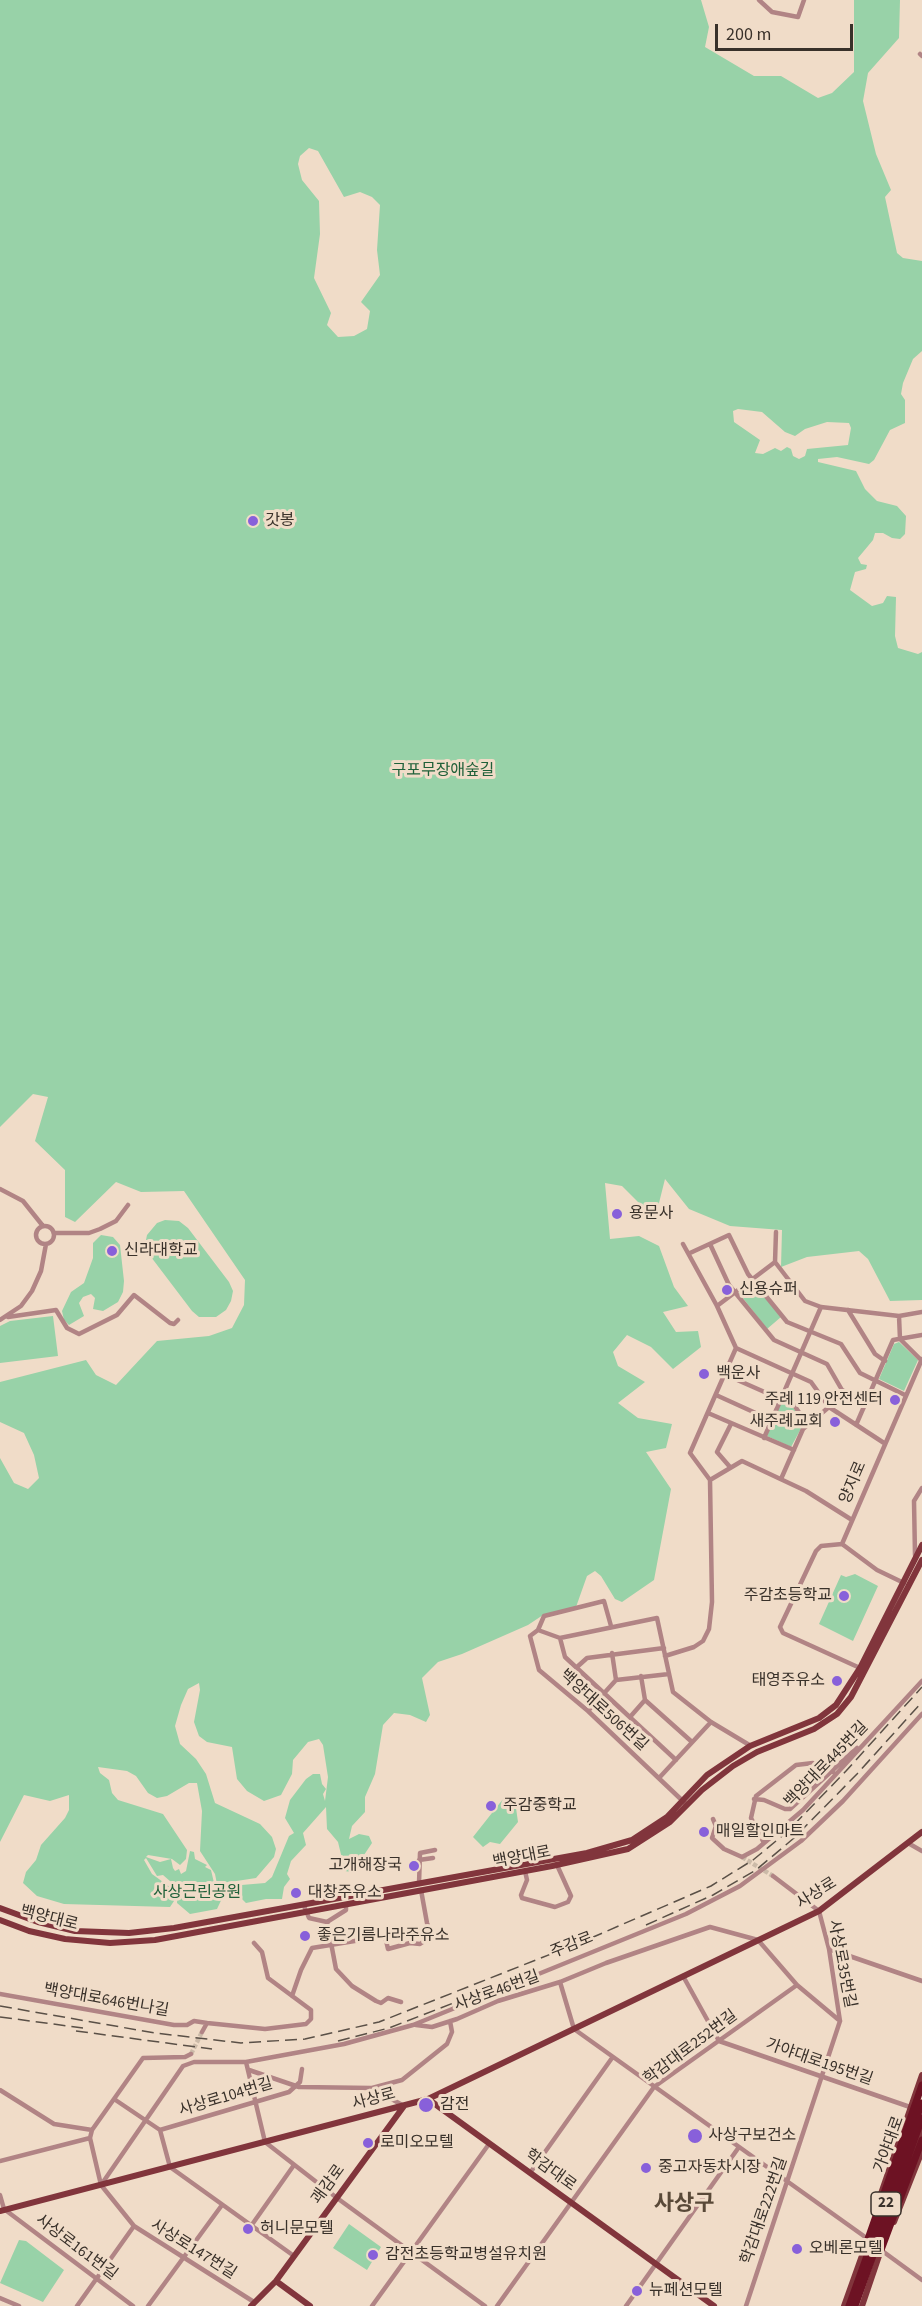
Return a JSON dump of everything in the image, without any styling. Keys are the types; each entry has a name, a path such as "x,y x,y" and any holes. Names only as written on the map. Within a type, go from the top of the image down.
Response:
{"highway":[{"path":"868,2239 922,2085"},
{"name":"22","path":"849,2306 922,2103"},
{"name":"22","path":"855,2306 922,2118"},
{"path":"881,2250 922,2140"}],"main road":[{"name":"백양대로","path":"0,1908 38,1922 75,1931 129,1933 174,1929 346,1905 420,1887 525,1871 628,1849 670,1822 706,1775 750,1746 828,1713 844,1696 907,1584 914,1576 922,1545"},
{"name":"백양대로","path":"0,1920 29,1931 65,1939 110,1943 154,1940 614,1847 643,1834 715,1779 757,1752 814,1729 837,1714 851,1698 919,1560"},
{"name":"사상로","path":"2,2210 428,2099 819,1911 922,1832"},
{"path":"868,2239 880,2192 922,2075"},
{"name":"가야대로","path":"844,2306 922,2095"},
{"name":"학감대로","path":"428,2099 714,2306"},
{"name":"괘감로","path":"253,2304 276,2281 404,2106"},
{"name":"가야대로","path":"862,2306 922,2128"},
{"path":"881,2250 904,2201 922,2151"},
{"path":"276,2281 310,2306"}],"street":[{"path":"759,0 772,12 798,17 804,0"},
{"path":"0,1189 23,1201 43,1226"},
{"path":"54,1233 89,1233 100,1229 116,1221 128,1205"},
{"path":"43,1226 50,1227 54,1233 53,1240 46,1244 40,1243 36,1237 37,1230 43,1226"},
{"path":"776,1232 775,1262 805,1301 821,1307 899,1316 922,1312"},
{"path":"690,1252 729,1234 753,1278 787,1322 841,1344 860,1372 905,1395"},
{"path":"8,1317 32,1291 41,1271 46,1244"},
{"path":"683,1244 690,1252 736,1348 811,1382 829,1407 884,1443"},
{"path":"710,1244 729,1285 774,1340 827,1364 842,1390 866,1403"},
{"path":"717,1306 775,1262"},
{"path":"0,1320 56,1311 66,1328 79,1334 117,1315 135,1295 170,1323 174,1324 178,1320"},
{"path":"764,1438 821,1307"},
{"path":"848,1310 875,1354 885,1361"},
{"path":"899,1316 900,1339"},
{"path":"856,1425 893,1340 922,1335"},
{"name":"양지로","path":"842,1544 921,1359 900,1339"},
{"path":"665,1656 694,1647 703,1641 709,1629 712,1602 710,1480 690,1453 736,1348"},
{"path":"726,1375 794,1405 807,1424"},
{"path":"716,1395 771,1420"},
{"path":"781,1479 807,1424 829,1407"},
{"path":"708,1413 794,1450"},
{"path":"730,1467 717,1452 731,1424"},
{"path":"710,1480 742,1461 806,1491 852,1520"},
{"path":"919,1560 914,1501 922,1488"},
{"path":"914,1501 922,1514"},
{"path":"860,1668 783,1634 780,1627 816,1551 821,1546 842,1544 877,1570 907,1584"},
{"path":"914,1576 922,1570"},
{"path":"611,1626 604,1601 544,1616 538,1630 560,1638 657,1618 673,1692 711,1722 757,1752"},
{"name":"백양대로506번길","path":"538,1630 530,1636 539,1670 588,1711 685,1802"},
{"path":"560,1638 565,1657 676,1760"},
{"path":"577,1667 587,1658 664,1648"},
{"path":"612,1653 616,1680"},
{"path":"588,1711 616,1680 669,1674"},
{"path":"641,1676 645,1700 692,1742"},
{"name":"백양대로445번길","path":"713,1819 716,1826 712,1838 724,1849 742,1857 764,1843 803,1810 922,1681"},
{"path":"630,1717 645,1700"},
{"name":"주감로","path":"246,2062 344,2044 412,2025 686,1914 740,1886 801,1841 843,1801 922,1714"},
{"path":"659,1778 711,1722"},
{"path":"754,1799 788,1810 800,1802 878,1730"},
{"path":"764,1843 751,1818 754,1799 796,1765 813,1763 838,1774"},
{"path":"908,1843 922,1851"},
{"path":"254,1942 262,1952 268,1978 292,1996 312,1948 385,1936 388,1949 410,1943 420,1944 432,1936 420,1887 420,1853 435,1850"},
{"path":"420,1860 433,1858"},
{"path":"525,1871 527,1880 521,1894 522,1898 555,1907 568,1902 571,1896 557,1865"},
{"path":"773,1876 819,1911"},
{"path":"305,1909 309,1918 327,1922 346,1910 346,1905"},
{"name":"사상로35번길","path":"819,1911 829,1949 840,2021"},
{"path":"327,1922 336,1969 352,1986 381,2003 388,1998 401,2002"},
{"name":"사상로46번길","path":"412,2025 432,2027 498,2001 560,1982 606,1963 710,1928 758,1940"},
{"path":"758,1940 797,1985 840,2021"},
{"path":"829,1949 922,1981"},
{"path":"683,1976 719,2041"},
{"path":"560,1982 574,2029 868,2239"},
{"name":"학감대로252번길","path":"496,2306 654,2087 797,1985"},
{"name":"백양대로646번나길","path":"0,1994 174,2025 187,2025 194,2021 252,2029 306,2024 311,2019 311,2010 292,1996"},
{"path":"372,2088 402,2080 447,2044 452,2032 450,2021"},
{"name":"학감대로222번길","path":"746,2306 840,2021"},
{"path":"202,2032 207,2023"},
{"name":"가야대로195번길","path":"719,2041 910,2108"},
{"path":"101,2185 90,2138 92,2130 143,2058 179,2058 191,2054"},
{"path":"530,2173 612,2058"},
{"path":"246,2062 265,2142 337,2198 485,2306"},
{"name":"사상로104번길","path":"145,2121 187,2063 246,2062"},
{"name":"사상로104번길","path":"160,2130 289,2092 297,2086 302,2068"},
{"name":"사상로104번길","path":"249,2070 297,2086 372,2088 404,2106"},
{"path":"0,2090 54,2124 92,2130"},
{"path":"114,2099 160,2130 170,2167 294,2256"},
{"path":"101,2185 145,2121"},
{"path":"0,2161 90,2138"},
{"path":"372,2306 489,2144"},
{"path":"626,2306 739,2147"},
{"path":"251,2226 294,2165"},
{"name":"사상로147번길","path":"101,2185 134,2226 253,2304"},
{"path":"0,2195 2,2210"},
{"path":"148,2306 222,2205"},
{"name":"사상로161번길","path":"2,2210 133,2306"},
{"path":"77,2306 134,2226"},
{"path":"881,2250 922,2280"},
{"path":"0,2298 19,2306"}],"green space":[{"name":"구포무장애숲길","path":"0,0 701,0 709,27 705,47 754,76 781,76 818,98 832,93 854,72 854,0 900,0 899,38 868,73 863,101 876,154 891,190 885,197 897,253 903,258 922,261 922,351 913,359 903,383 901,394 905,400 905,423 890,430 874,460 869,464 837,457 818,459 818,462 856,471 865,489 877,501 897,506 906,516 905,534 900,539 883,533 875,533 873,540 858,558 861,564 867,565 866,569 855,572 850,590 872,606 883,603 887,596 896,597 895,636 898,648 918,654 922,652 922,1300 890,1301 868,1259 859,1251 807,1257 781,1267 782,1230 730,1226 689,1209 665,1179 655,1219 622,1186 605,1183 610,1239 639,1236 659,1246 674,1287 688,1306 663,1312 676,1332 698,1331 701,1347 673,1369 651,1347 627,1335 613,1352 618,1366 645,1382 618,1403 638,1418 672,1424 666,1448 646,1452 671,1489 654,1580 622,1602 615,1599 601,1576 595,1571 587,1576 576,1607 543,1615 528,1625 438,1662 422,1678 430,1715 426,1722 410,1715 394,1713 383,1725 375,1774 365,1797 365,1812 352,1826 349,1839 359,1834 369,1836 372,1843 356,1873 345,1871 338,1842 327,1829 326,1807 303,1833 306,1845 291,1861 287,1874 290,1879 284,1887 282,1899 246,1903 239,1896 225,1892 217,1909 190,1914 177,1903 178,1888 163,1875 157,1876 146,1858 144,1860 152,1874 174,1890 174,1901 170,1907 64,1904 37,1896 23,1883 26,1872 36,1860 41,1845 65,1818 69,1810 69,1795 50,1801 24,1795 0,1842 0,1458 14,1483 28,1489 39,1478 34,1455 24,1433 0,1422 0,1382 86,1360 96,1375 116,1385 157,1341 209,1336 232,1328 244,1305 245,1280 184,1191 141,1192 116,1182 75,1222 65,1217 65,1170 35,1141 48,1097 33,1094 0,1127","holes":["309,148 318,151 344,197 360,192 372,197 380,205 377,250 380,275 361,302 370,311 367,329 354,336 338,337 327,325 331,313 314,278 320,234 319,201 302,180 298,164 300,156","738,409 762,412 785,432 795,436 805,429 827,422 849,423 851,428 848,445 807,449 805,456 799,459 793,456 791,449 787,447 781,451 775,448 763,454 755,453 760,440 734,422 733,411","199,1683 200,1690 194,1722 199,1736 207,1742 232,1747 237,1779 247,1791 264,1801 281,1795 292,1774 293,1760 308,1742 319,1739 323,1745 328,1777 325,1801 323,1794 326,1789 322,1784 320,1774 313,1774 306,1779 290,1800 285,1818 294,1833 289,1836 272,1877 265,1883 218,1887 214,1883 211,1870 205,1867 207,1865 195,1859 194,1852 190,1851 186,1871 181,1874 179,1869 175,1871 171,1859 160,1862 146,1857 148,1855 172,1859 180,1865 186,1859 187,1850 163,1814 118,1800 112,1793 109,1780 100,1773 98,1767 127,1771 136,1776 148,1793 157,1798 167,1796 189,1783 197,1783 202,1811 200,1851 215,1874 217,1884 256,1878 274,1857 276,1849 272,1837 260,1824 215,1803 206,1774 196,1759 180,1744 175,1726 188,1689"]},
{"path":"165,1220 179,1221 188,1228 229,1282 233,1291 231,1301 226,1310 216,1317 199,1317 192,1311 148,1253 145,1245 147,1235 157,1223"},
{"path":"101,1235 113,1237 120,1245 123,1292 118,1302 103,1311 93,1309 95,1298 91,1294 83,1297 79,1303 84,1316 69,1325 64,1320 62,1311 71,1292 84,1283 93,1258 93,1243"},
{"path":"753,1281 781,1317 767,1329 739,1293"},
{"path":"53,1316 58,1356 0,1363 0,1326 10,1321"},
{"path":"899,1342 918,1360 904,1391 879,1379 894,1344"},
{"path":"781,1402 792,1406 804,1423 791,1447 767,1436"},
{"path":"855,1574 878,1586 853,1641 819,1624 841,1575 846,1577"},
{"path":"503,1799 516,1808 518,1822 500,1844 490,1842 483,1847 473,1837"},
{"path":"349,2224 381,2247 367,2270 333,2248"},
{"path":"19,2240 26,2241 64,2270 43,2302 0,2283"}],"tunnel":[{"path":"742,1857 773,1876"},
{"path":"191,2054 202,2032"}],"railway":[{"path":"0,2006 155,2033 241,2043 305,2039 379,2022 584,1941 711,1886 753,1860 787,1832 922,1687"},
{"path":"646,1925 713,1895 756,1870 794,1838 857,1774 922,1702"},
{"path":"338,2041 389,2028 479,1993"},
{"path":"0,2017 83,2028"},
{"path":"76,2031 212,2049"}],"place":[{"name":"갓봉","path":"253,521"},
{"name":"용문사","path":"617,1214"},
{"name":"신라대학교","path":"112,1251"},
{"name":"신용슈퍼","path":"727,1290"},
{"name":"백운사","path":"704,1374"},
{"name":"주례 119 안전센터","path":"895,1400"},
{"name":"새주례교회","path":"835,1422"},
{"name":"주감초등학교","path":"844,1596"},
{"name":"태영주유소","path":"837,1681"},
{"name":"주감중학교","path":"491,1806"},
{"name":"매일할인마트","path":"704,1832"},
{"name":"고개해장국","path":"414,1866"},
{"name":"대창주유소","path":"296,1893"},
{"name":"좋은기름나라주유소","path":"305,1936"},
{"name":"감전","path":"426,2105"},
{"name":"사상구보건소","path":"695,2136"},
{"name":"로미오모텔","path":"368,2143"},
{"name":"중고자동차시장","path":"646,2168"},
{"name":"허니문모텔","path":"248,2229"},
{"name":"오베론모텔","path":"797,2249"},
{"name":"감전초등학교병설유치원","path":"373,2255"},
{"name":"뉴페션모텔","path":"637,2291"}],"district":[{"name":"사상구","path":"684,2205"}],"park label":[{"name":"사상근린공원","path":"197,1893"}]}
